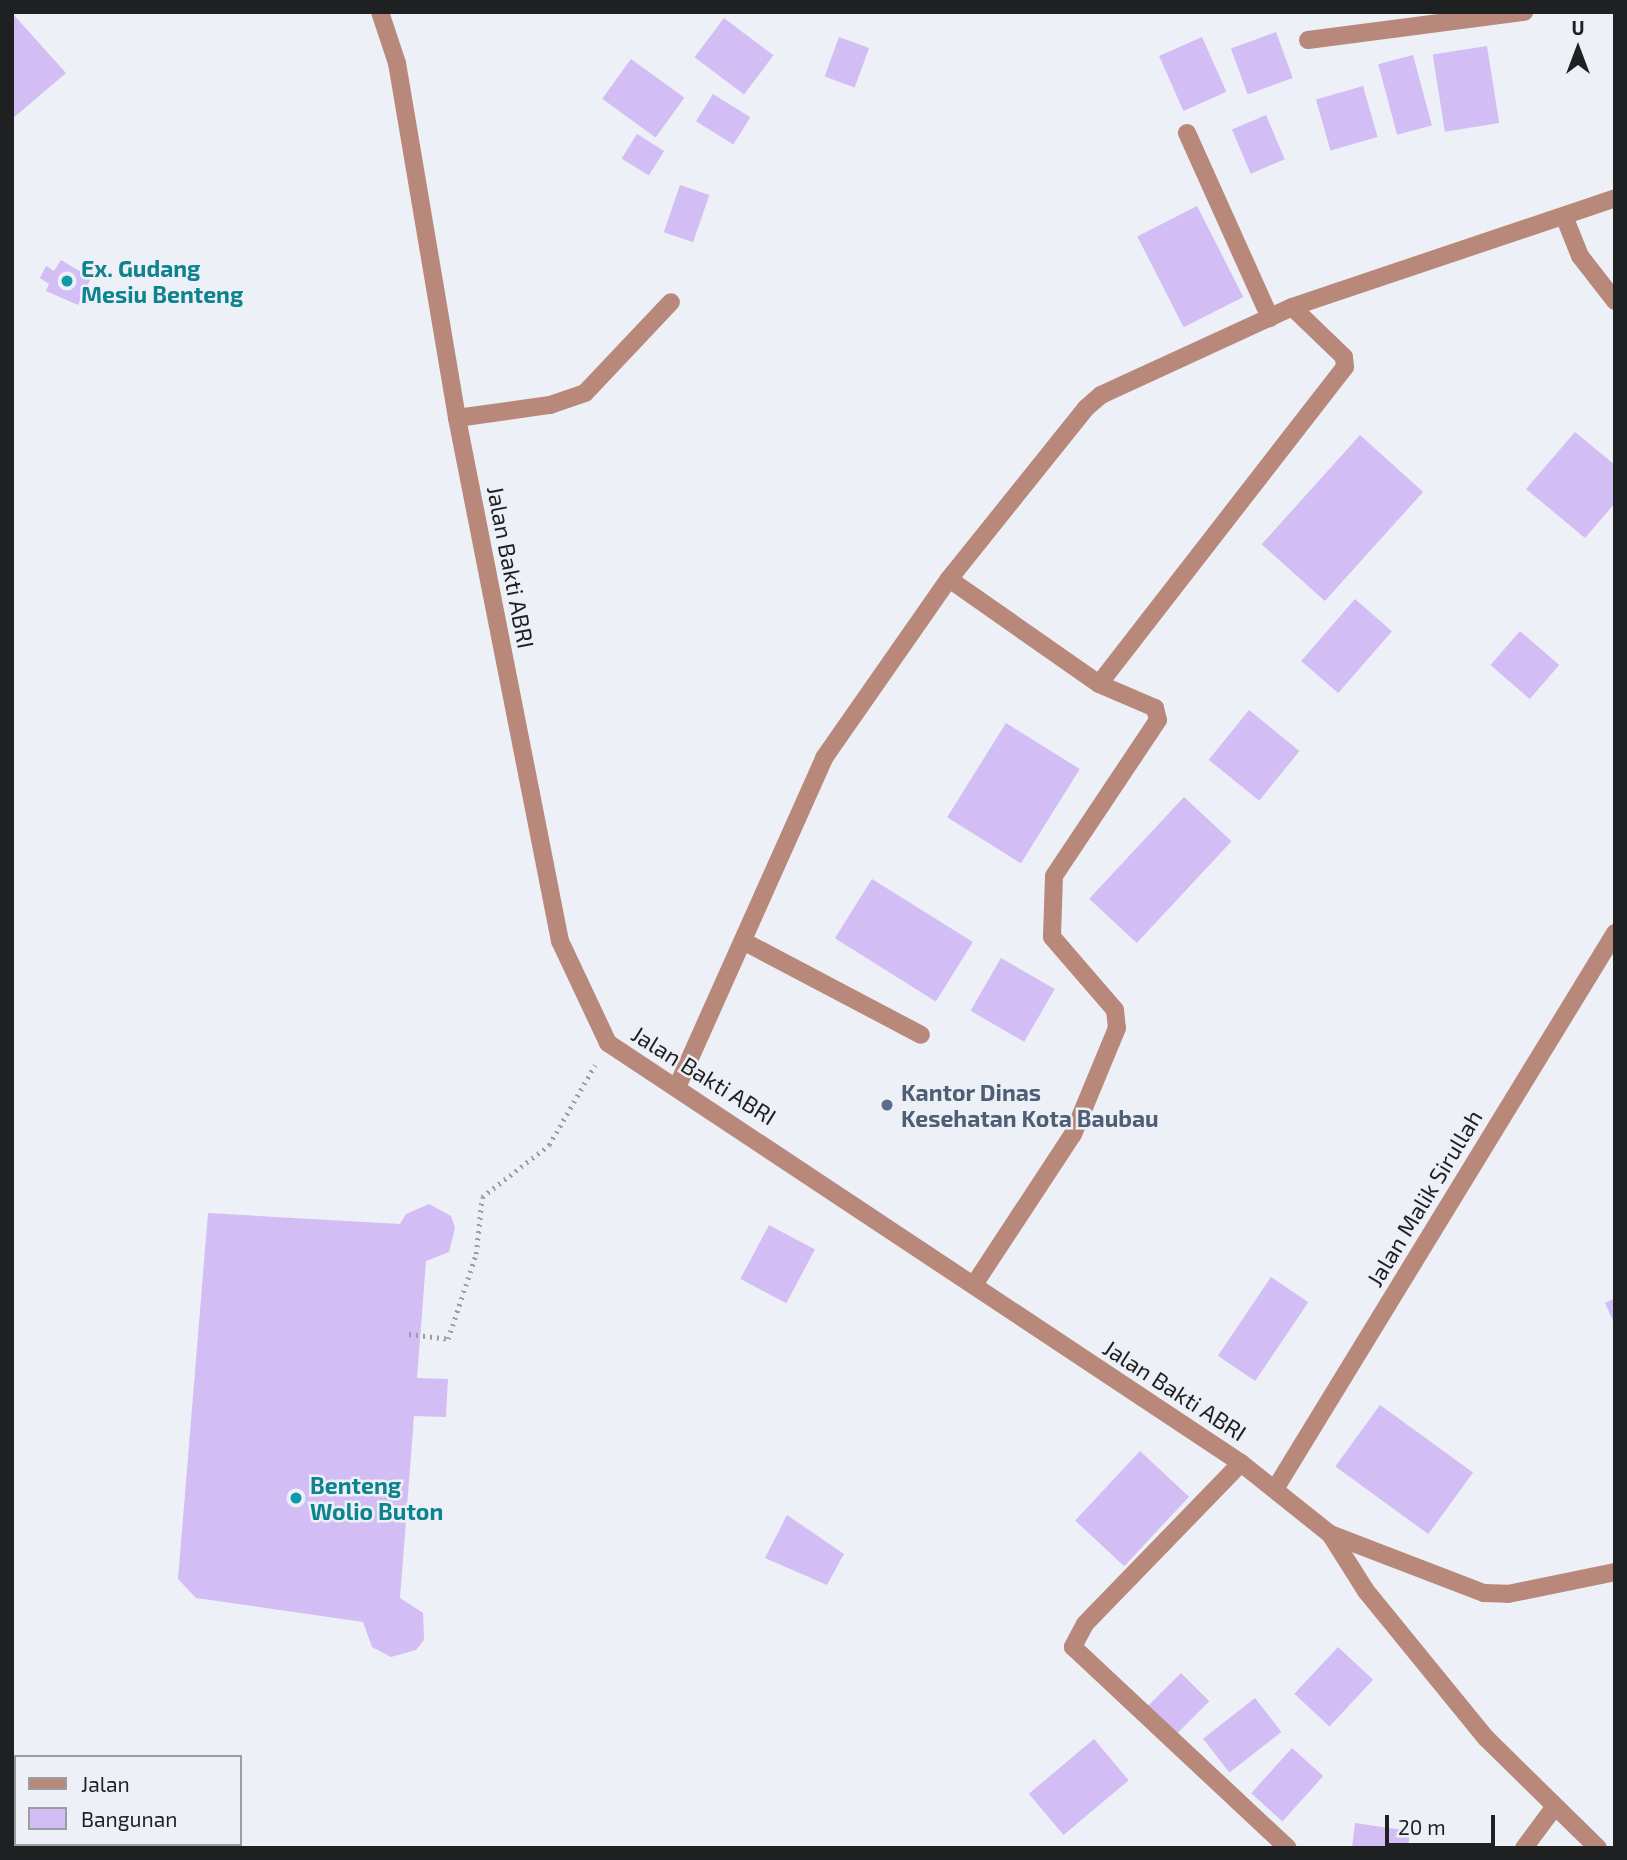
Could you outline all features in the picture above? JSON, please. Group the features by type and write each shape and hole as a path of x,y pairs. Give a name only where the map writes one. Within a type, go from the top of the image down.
{"street":[{"name":"Jalan Bakti ABRI","path":"380,12 397,63 457,418 559,941 608,1043 678,1085 1241,1463 1330,1534 1484,1593 1508,1594 1615,1572"},
{"path":"1308,40 1524,12"},
{"path":"1187,133 1270,318"},
{"path":"678,1085 824,758 949,579 1101,395 1292,307 1615,198"},
{"path":"1564,216 1580,256 1615,301"},
{"path":"457,418 550,405 585,393 671,302"},
{"path":"1099,684 1345,367 1344,357 1292,307"},
{"path":"949,579 1099,684 1155,708 1156,729 1061,861 1050,926 1057,945 1115,1010 1118,1023 1073,1134 975,1283"},
{"name":"Jalan Malik Sirullah","path":"1275,1489 1615,933"},
{"path":"743,941 921,1035"},
{"path":"1241,1463 1085,1624 1073,1647 1288,1848"},
{"path":"1330,1534 1366,1591 1553,1809 1598,1848"},
{"path":"1524,1848 1553,1809"}],"path":[{"path":"162,12 181,12"},
{"path":"409,1334 448,1339 476,1254 482,1197 549,1145 608,1043"}],"building":[{"path":"12,13 66,73 12,119"},
{"path":"724,18 774,55 744,94 695,57"},
{"path":"1276,32 1293,78 1248,94 1231,48"},
{"path":"839,37 869,48 855,87 825,76"},
{"path":"1202,37 1226,92 1183,111 1159,56"},
{"path":"1487,46 1499,123 1445,132 1433,55"},
{"path":"1413,55 1432,126 1397,135 1378,64"},
{"path":"631,59 684,98 656,137 602,99"},
{"path":"1363,86 1378,137 1331,150 1316,100"},
{"path":"713,94 750,117 733,144 696,121"},
{"path":"1266,115 1285,159 1251,174 1232,129"},
{"path":"637,134 664,151 649,176 622,159"},
{"path":"680,185 709,195 693,242 664,232"},
{"path":"1197,206 1243,297 1184,327 1137,236"},
{"name":"Ex. Gudang Mesiu Benteng","path":"61,260 91,278 78,305 46,291 49,284 40,278 46,266 54,271"},
{"path":"1575,432 1615,465 1615,503 1585,538 1526,489"},
{"path":"1360,435 1423,492 1325,601 1262,544"},
{"path":"1355,599 1392,631 1338,693 1301,661"},
{"path":"1520,631 1559,665 1530,699 1490,665"},
{"path":"1249,710 1300,751 1259,801 1209,760"},
{"path":"1006,723 1080,769 1021,863 947,817"},
{"path":"1184,797 1232,841 1137,943 1089,899"},
{"path":"872,879 973,942 936,1001 835,938"},
{"path":"1001,958 1055,989 1024,1042 970,1011"},
{"name":"Benteng Wolio Buton","path":"429,1204 451,1216 455,1228 449,1252 426,1261 417,1378 448,1379 446,1417 414,1416 400,1598 423,1613 424,1640 416,1650 391,1657 372,1647 363,1622 196,1598 178,1579 208,1213 400,1224 406,1214"},
{"path":"769,1225 815,1249 786,1303 740,1279"},
{"path":"1271,1277 1308,1302 1255,1381 1218,1356"},
{"path":"1615,1298 1615,1325 1605,1303"},
{"path":"1380,1405 1473,1473 1428,1534 1335,1466"},
{"path":"1140,1451 1189,1497 1124,1566 1075,1520"},
{"path":"787,1515 844,1554 827,1585 765,1558"},
{"path":"1338,1647 1373,1680 1329,1727 1294,1694"},
{"path":"1181,1673 1209,1701 1174,1737 1146,1708"},
{"path":"1255,1698 1281,1732 1229,1773 1203,1739"},
{"path":"1094,1739 1129,1780 1064,1835 1029,1794"},
{"path":"1292,1748 1323,1776 1282,1821 1251,1793"},
{"path":"1355,1823 1410,1831 1408,1848 1352,1848"}],"place":[{"name":"Ex. Gudang Mesiu Benteng","path":"67,281"},
{"name":"Kantor Dinas Kesehatan Kota Baubau","path":"887,1105"},
{"name":"Benteng Wolio Buton","path":"296,1498"}]}
